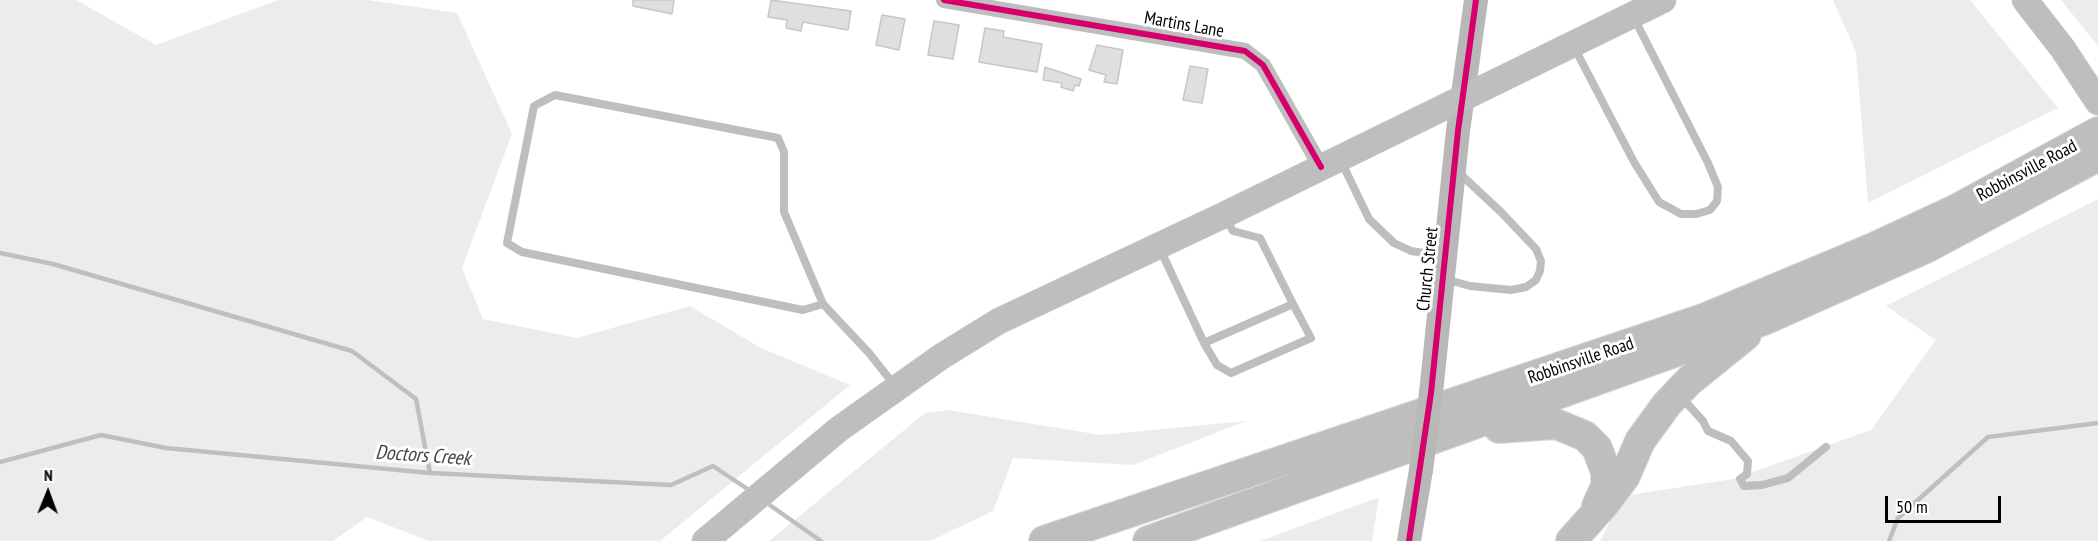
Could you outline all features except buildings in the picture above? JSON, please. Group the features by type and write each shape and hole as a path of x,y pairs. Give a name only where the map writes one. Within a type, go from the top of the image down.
{"highway":[{"name":"Robbinsville Road","path":"1044,541 1703,319 1874,248 1957,209 2098,132"},
{"name":"Robbinsville Road","path":"1148,541 1446,433 1611,377 1764,320 1926,248 2098,156"},
{"path":"1579,531 1624,476 1647,430 1677,393 1764,320"},
{"path":"1446,433 1556,424 1585,436 1597,448 1606,472 1602,499 1579,531"}],"main road":[{"path":"705,541 839,429 896,387 999,321 1224,215 1663,0"},
{"path":"2025,0 2063,49 2098,102"}],"street":[{"name":"Martins Lane","path":"944,0 1245,51 1263,65 1330,162"},
{"name":"Church Street","path":"1409,541 1431,393 1454,170 1476,0"}],"lane":[{"path":"1572,44 1634,162 1659,202 1681,214 1696,214 1710,210 1717,201 1718,187 1632,15"},
{"path":"824,304 803,310 522,252 507,243 534,106 555,95 778,138 783,152 784,212 824,304 869,353 896,387"},
{"path":"1330,162 1370,219 1394,243 1443,267 1470,285 1511,290 1526,287 1536,280 1540,271 1541,261 1536,249 1502,212 1454,170"},
{"path":"1158,246 1204,343 1217,365 1231,373 1311,338 1260,238 1233,231 1224,215"},
{"path":"1204,343 1293,303"},
{"path":"1677,393 1703,421 1708,431 1731,441 1743,454 1749,467 1740,479 1744,486 1762,485 1788,478 1826,447"}],"shaded area":[{"path":"0,0 76,0 156,45 278,0 368,0 457,13 512,134 462,268 483,319 577,338 690,306 761,348 850,385 660,541 429,541 367,517 333,541 0,541"},
{"path":"1833,0 1970,0 2058,108 1868,203 1856,52"},
{"path":"2061,0 2098,0 2098,46"},
{"path":"2098,199 2098,541 1600,541 1623,496 1733,479 1871,430 1936,340 1886,306"},
{"path":"948,410 1101,435 1246,421 1133,465 1013,458 993,511 930,541 769,541 925,413"},
{"path":"1379,497 1372,541 1260,541"}],"waterway":[{"path":"0,253 53,264 352,351 416,399 430,473"},
{"name":"Doctors Creek","path":"1889,541 1898,518 1988,437 2098,423"},
{"name":"Doctors Creek","path":"0,462 101,435 166,448 430,473 671,485 713,466 752,492"},
{"name":"Doctors Creek","path":"764,501 821,541"}],"cycle path":[{"path":"944,0 1245,51 1263,65 1321,167"},
{"path":"1409,541 1431,393 1458,131 1476,0"}]}
